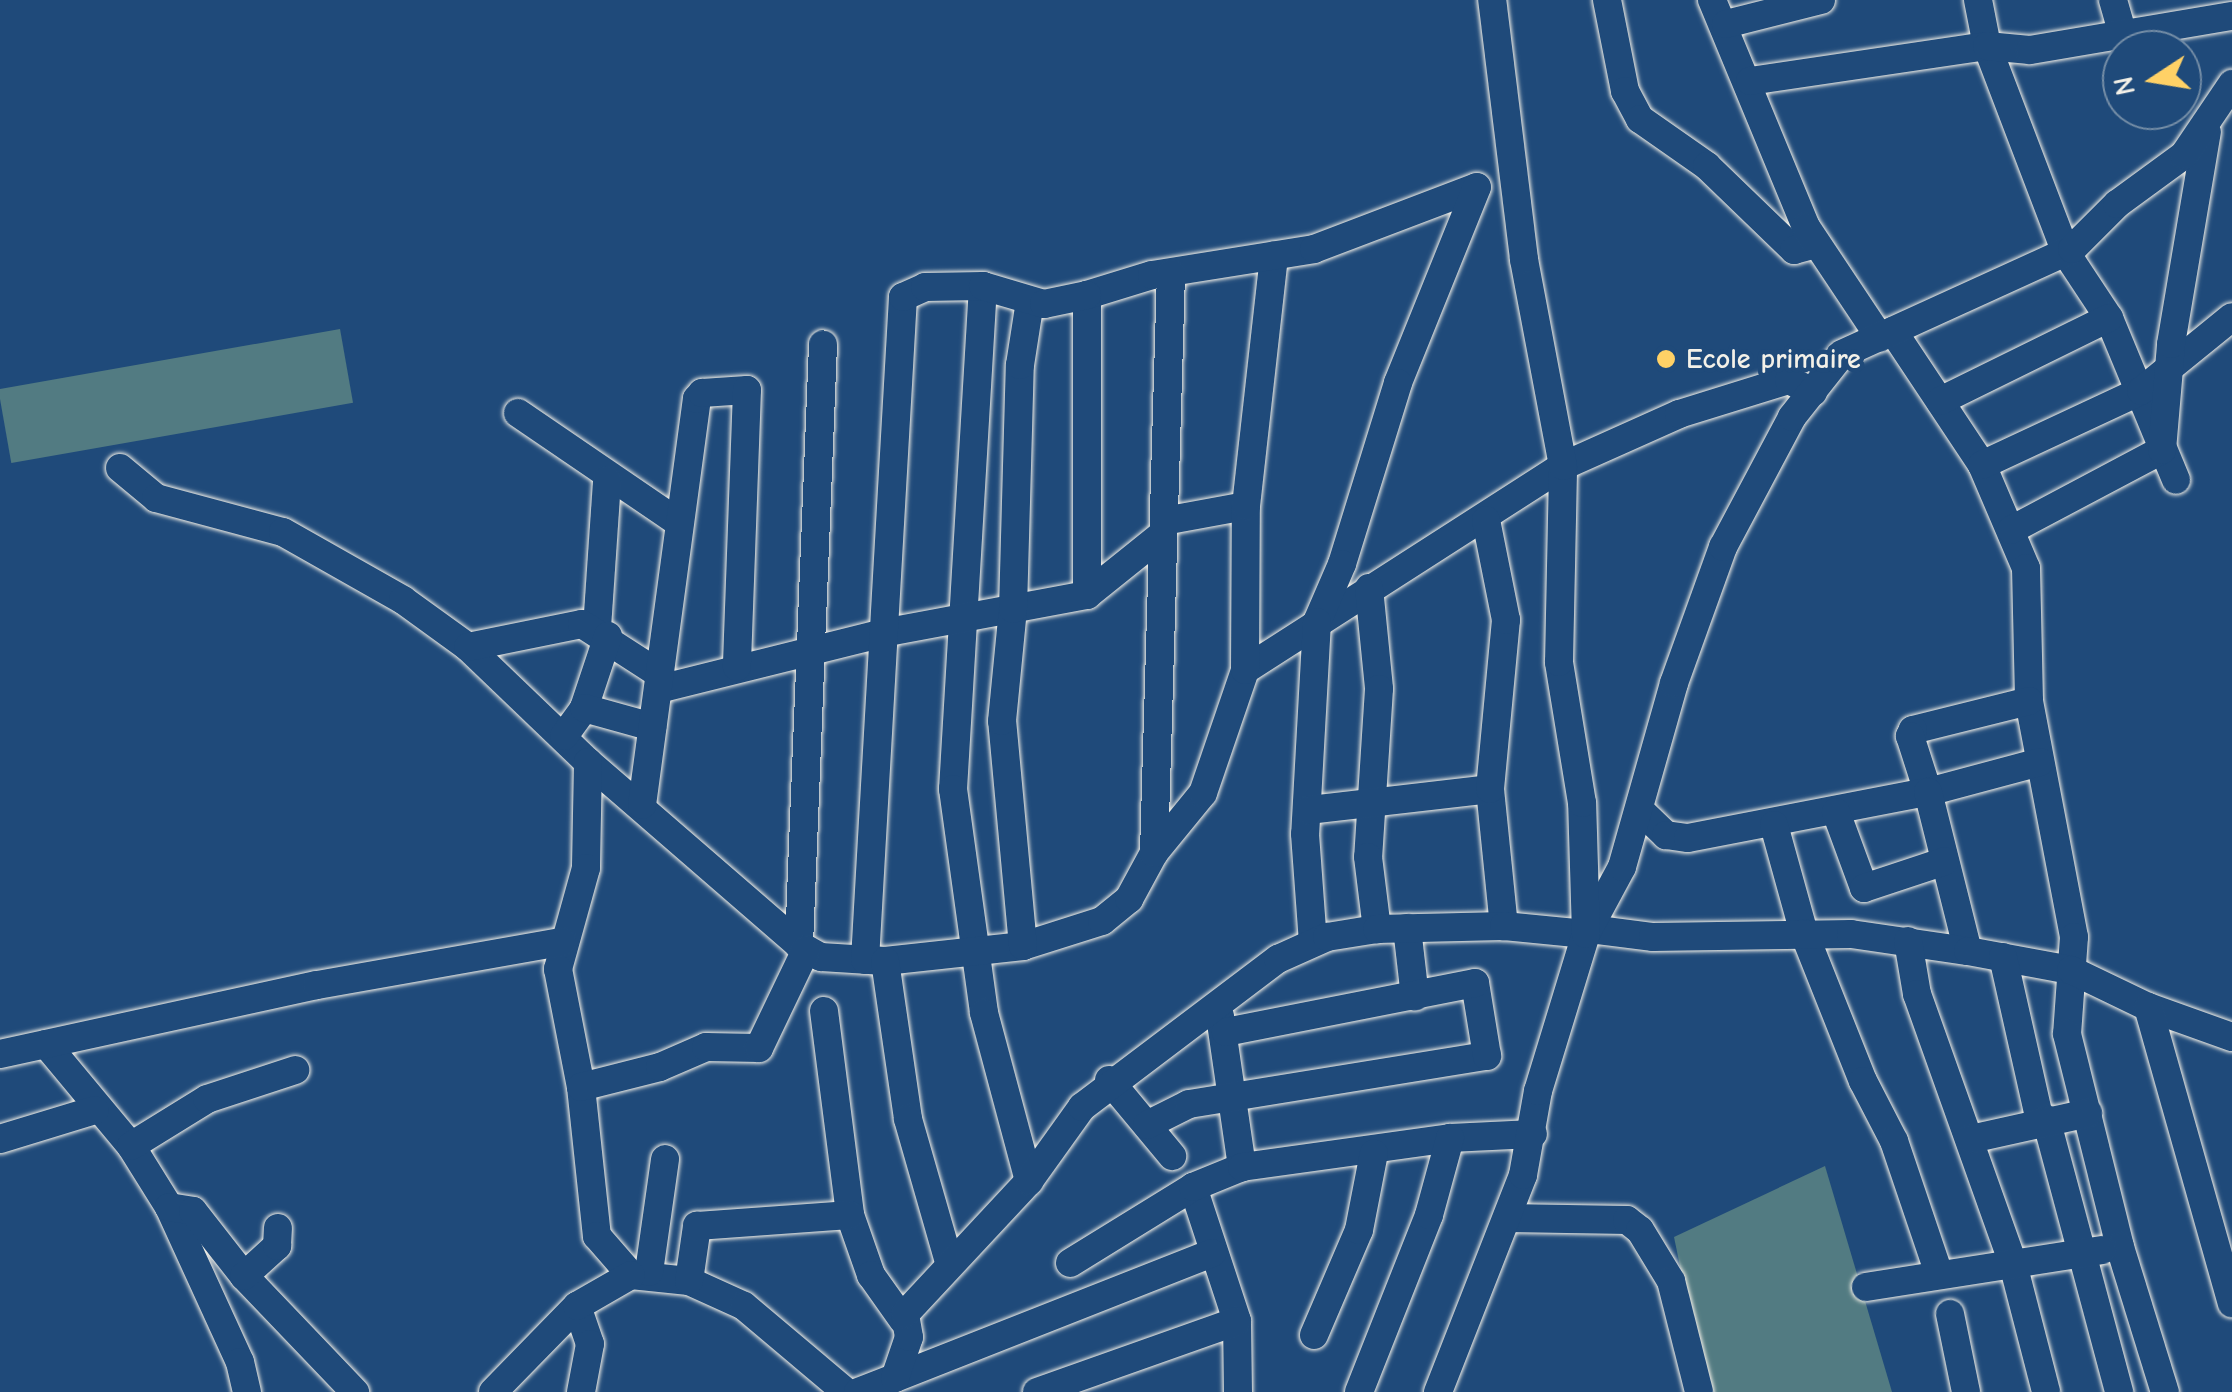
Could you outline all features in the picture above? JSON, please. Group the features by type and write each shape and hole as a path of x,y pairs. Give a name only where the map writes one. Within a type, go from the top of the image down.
{"street":[{"path":"1492,0 1511,160 1564,466 1558,662 1582,803 1588,932"},
{"path":"1607,0 1625,91 1640,120 1707,166 1794,250 1816,244"},
{"path":"1822,0 1719,12 1750,82 1771,148 1816,244 1940,400 1982,465 2028,578 2029,701 2074,937 2067,1034 2120,1247 2163,1388 2120,1392 2043,1120 2004,957"},
{"path":"1978,0 1986,46 2066,253 2108,318 2176,480"},
{"path":"2113,0 2122,30"},
{"path":"2156,30 2232,16"},
{"path":"1750,82 1986,46 2030,50 2102,39"},
{"path":"1438,1392 1507,1218 1533,1134 1538,1091 1588,932 1641,811 1674,683 1723,548 1792,417 1842,354 2066,253 2116,204 2184,156 2232,84"},
{"path":"2162,450 2198,160 2213,115"},
{"path":"949,1262 908,1119 875,960 883,633 902,297 925,288 984,286 1030,301 1054,304 1171,273 1314,250 1478,186 1511,160"},
{"path":"1313,942 1304,834 1310,810 1317,622 1342,564 1398,383 1478,186"},
{"path":"120,468 174,505 284,532 403,600 468,647 588,762 642,804 802,947 875,960 1023,946 1102,921 1135,890 1154,852 1202,793 1245,670 1246,506 1274,256"},
{"path":"1154,852 1171,273"},
{"path":"984,286 959,616 952,789 972,952 1029,1180"},
{"path":"1087,294 1087,595"},
{"path":"1023,946 1002,720 1013,609 1013,469 1030,301"},
{"path":"1982,465 2141,391 2172,370 2232,317"},
{"path":"1940,400 2108,318"},
{"path":"581,1087 712,1046 759,1048 802,947 816,649 824,344"},
{"path":"1245,670 1369,588 1486,520 1564,466 1678,414 1790,380 1813,392"},
{"path":"642,804 698,396 748,391 738,667"},
{"path":"518,414 607,480 680,523"},
{"path":"2010,530 2162,450"},
{"path":"564,736 584,708 602,632 607,480"},
{"path":"660,682 959,616 1087,595 1163,527 1246,506"},
{"path":"1486,520 1506,620 1490,789 1504,926"},
{"path":"1369,588 1380,708 1368,857 1377,929"},
{"path":"468,647 542,628 602,632 660,682"},
{"path":"1968,950 1913,730 2029,701"},
{"path":"584,708 652,727"},
{"path":"588,762 586,868 562,942 559,989 581,1087 595,1230 640,1274"},
{"path":"1641,811 1678,839 1836,812 2040,762"},
{"path":"1310,810 1490,789"},
{"path":"1836,812 1864,888 1945,861"},
{"path":"1774,825 1804,933 1862,1081 1894,1140 1939,1274"},
{"path":"903,1320 949,1262 1029,1180 1071,1121 1110,1080 1214,1002 1313,942 1377,929 1504,926 1653,937 1804,933 1908,941 2072,970 2148,1007 2232,1036"},
{"path":"1407,928 1415,997"},
{"path":"1908,941 1916,994 2013,1264 2046,1392"},
{"path":"0,1054 562,942"},
{"path":"1147,1124 1173,1108 1486,1060 1477,984 1226,1032"},
{"path":"1214,1002 1226,1032 1242,1168"},
{"path":"2148,1007 2232,1302"},
{"path":"824,1011 850,1215 871,1274 903,1320 909,1336 896,1383"},
{"path":"46,1044 95,1110 131,1146 169,1207 240,1362 247,1392"},
{"path":"131,1146 207,1099 295,1070"},
{"path":"1110,1080 1172,1156"},
{"path":"0,1139 95,1110"},
{"path":"1971,1139 2088,1113"},
{"path":"1070,1263 1192,1187 1242,1168 1374,1153 1450,1138 1533,1134"},
{"path":"1359,1392 1429,1215 1450,1138"},
{"path":"1314,1334 1359,1230 1374,1153"},
{"path":"640,1274 665,1158"},
{"path":"1192,1187 1237,1321 1238,1392"},
{"path":"169,1207 194,1211 244,1276 355,1392"},
{"path":"689,1281 697,1226 850,1215"},
{"path":"1507,1218 1627,1220 1640,1230 1671,1281 1694,1389"},
{"path":"244,1276 278,1246 278,1228"},
{"path":"1866,1287 2120,1247"},
{"path":"858,1392 896,1383 1212,1253"},
{"path":"493,1392 577,1306 640,1274 689,1281 744,1306 846,1392"},
{"path":"577,1306 590,1353 581,1392"},
{"path":"1950,1314 1966,1392"},
{"path":"1037,1392 1237,1321"}],"green space":[{"path":"340,329 353,403 11,463 0,389"},
{"path":"1825,1166 1892,1392 1706,1392 1674,1237"}],"place":[{"name":"Ecole primaire","path":"1666,359"}]}
